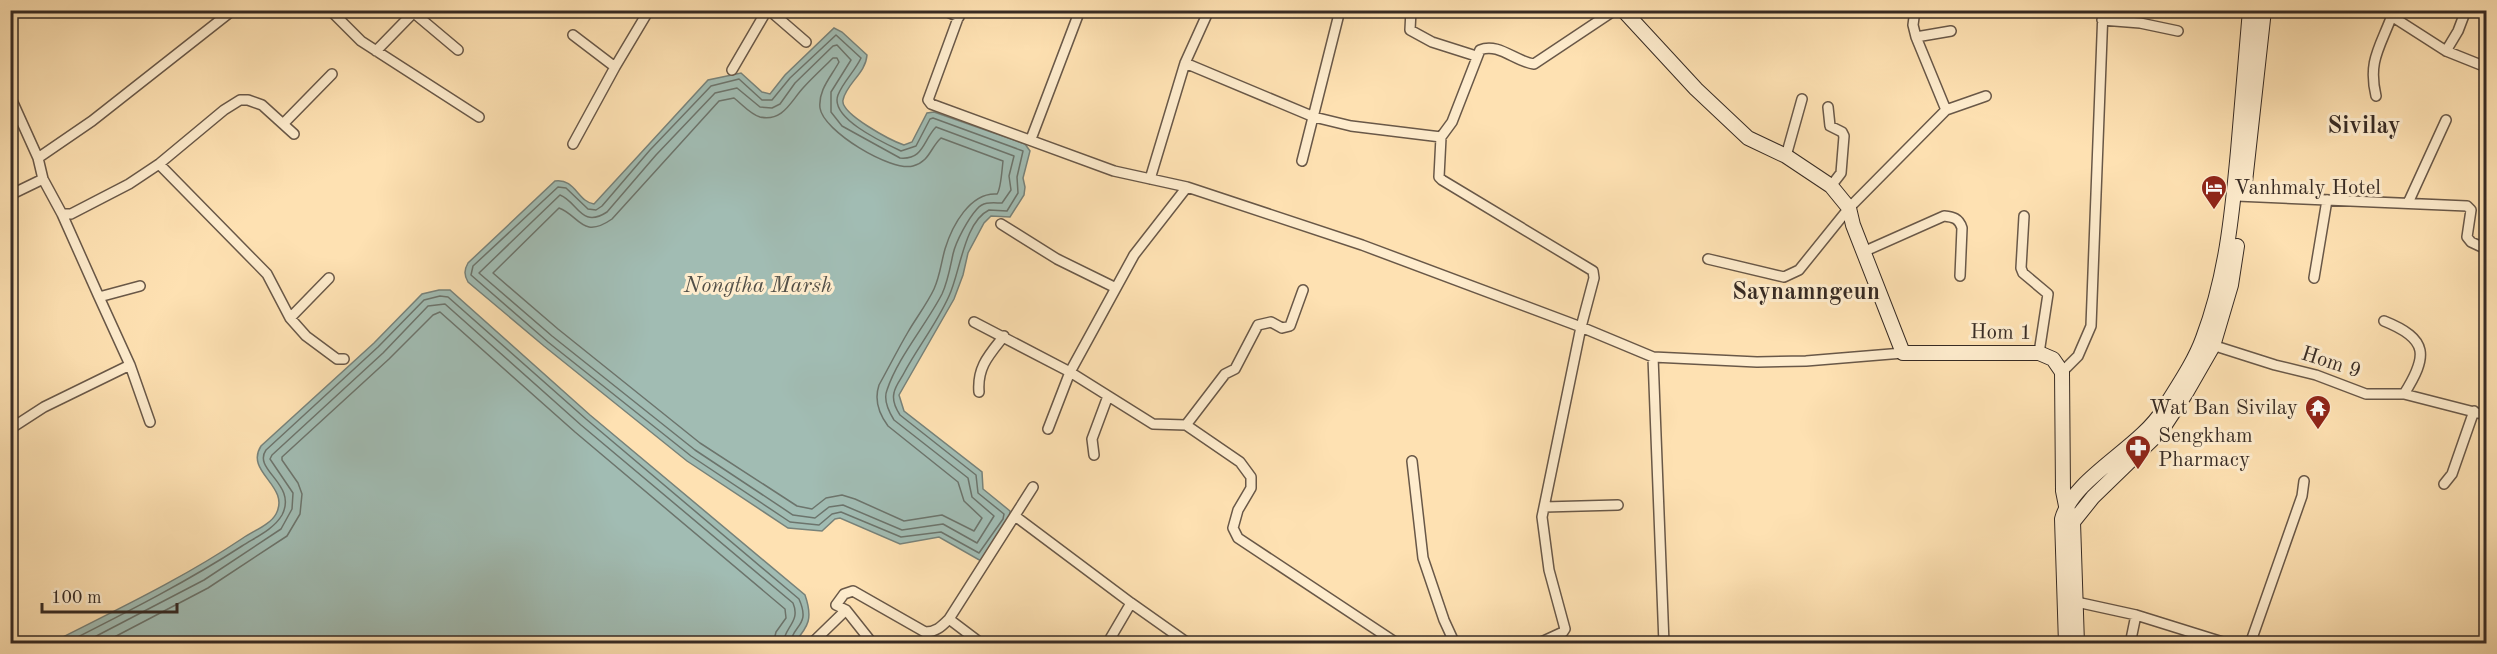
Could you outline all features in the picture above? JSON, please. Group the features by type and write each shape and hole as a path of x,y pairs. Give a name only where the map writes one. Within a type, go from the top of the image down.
{"main road":[{"path":"2073,522 2083,508 2161,431 2208,343 2231,285 2239,196 2250,10"},
{"path":"2239,196 2264,10"},
{"path":"1629,14 1696,89 1748,138 1786,156 1831,186 1849,208 1863,252 1904,353"},
{"path":"2077,644 2070,601 2062,519 2066,506 2076,494 2155,423 2208,343"},
{"name":"Hom 1","path":"1904,353 2039,353 2053,359 2062,372"},
{"path":"2062,372 2062,472 2066,506 2073,522 2066,644"},
{"path":"2062,472 2083,508"}],"street":[{"path":"39,158 92,121 233,10"},
{"path":"330,10 350,32 376,51 478,117"},
{"path":"732,70 768,10 806,42"},
{"path":"943,10 960,14 928,102 1114,171 1187,187 1362,245 1581,327 1653,357 1757,362 1806,361 1904,353"},
{"path":"1031,139 1080,10"},
{"path":"1150,179 1185,63 1209,10"},
{"path":"1411,10 1410,30 1432,42 1476,56"},
{"path":"1537,644 1565,629 1549,570 1542,517 1581,327 1594,278 1593,271 1442,180 1439,177 1441,137 1452,122 1480,50 1488,47 1526,63 1534,64 1615,10"},
{"path":"1915,10 1913,25 1916,37 1946,110"},
{"path":"2382,10 2391,18 2446,51 2487,67"},
{"path":"2446,51 2466,10"},
{"path":"573,144 649,11"},
{"path":"376,51 415,12 458,50"},
{"path":"2062,372 2079,356 2091,326 2103,15 2178,31"},
{"path":"1302,161 1338,18"},
{"path":"2376,96 2371,75 2375,58 2391,18"},
{"path":"1916,37 1951,30"},
{"path":"573,35 615,67"},
{"path":"1185,63 1314,117 1357,127 1441,137"},
{"path":"283,124 332,74"},
{"path":"10,96 39,158 43,179 62,214 130,364 150,422"},
{"path":"1708,259 1784,277 1799,270 1849,208 1946,110 1986,96"},
{"path":"1786,156 1802,99"},
{"path":"62,214 71,214 115,193 159,164 224,110 240,100 262,105 294,134"},
{"path":"1828,107 1830,126 1842,132 1844,136 1841,173 1831,186"},
{"path":"2408,203 2446,120"},
{"path":"159,164 267,274 290,318 306,336 327,353 337,359 344,359"},
{"path":"10,195 43,179"},
{"path":"1048,429 1070,372 1134,255 1187,187"},
{"path":"2239,196 2470,207 2467,237 2471,242 2487,249"},
{"path":"2314,278 2327,200"},
{"path":"1863,252 1944,216 1955,217 1962,228 1960,276"},
{"path":"2024,216 2021,268 2023,273 2048,294 2039,353"},
{"path":"1001,224 1057,259 1116,288"},
{"path":"290,318 329,278"},
{"path":"99,297 140,286"},
{"path":"1186,425 1225,374 1235,369 1258,326 1271,322 1282,328 1290,326 1303,290"},
{"path":"2384,321 2404,329 2417,342 2421,353 2420,364 2404,394"},
{"path":"974,322 1070,372 1153,424 1186,425 1240,462 1251,477 1251,488 1238,510 1233,528 1238,538 1398,644"},
{"path":"979,392 980,370 984,361 1004,336"},
{"name":"Hom 9","path":"2208,343 2275,365 2316,375 2366,394 2404,394 2487,415"},
{"path":"1653,357 1664,644"},
{"path":"10,429 44,408 130,364"},
{"path":"2275,365 2288,377"},
{"path":"2373,400 2386,393"},
{"path":"1094,455 1092,439 1108,396"},
{"path":"2444,484 2452,474 2474,411"},
{"path":"1412,461 1424,558 1444,620 1455,644"},
{"path":"2250,644 2302,496 2304,481"},
{"path":"873,644 846,610 836,605 844,594 853,591 925,632 939,629 949,619 1033,487"},
{"path":"1544,507 1618,505"},
{"path":"1015,516 1189,644"},
{"path":"2070,601 2136,615 2229,644"},
{"path":"1107,644 1131,603"},
{"path":"811,644 846,610"},
{"path":"2130,644 2136,615"},
{"path":"949,619 982,644"}],"water":[{"name":"Nongtha Marsh","path":"834,28 842,32 867,55 863,67 843,100 844,106 868,126 904,145 912,142 927,113 934,112 1025,144 1030,151 1023,178 1024,195 1010,217 991,216 984,223 968,253 954,299 899,395 904,411 982,472 983,489 1010,511 1010,516 981,561 939,537 900,544 840,518 835,519 822,531 788,528 687,461 544,346 468,282 466,277 465,270 468,263 555,181 567,183 584,199 594,204 708,80 741,73 762,92 770,94 785,75"},
{"path":"450,290 590,415 805,595 809,610 808,621 794,643 51,643 173,581 270,521 276,514 279,504 278,495 258,464 257,455 261,446 374,343 422,294"}],"place":[{"name":"Vanhmaly Hotel","path":"2214,211"},
{"name":"Wat Ban Sivilay","path":"2318,431"},
{"name":"Sengkham Pharmacy","path":"2138,471"}],"district":[{"name":"Sivilay","path":"2364,127"},
{"name":"Saynamngeun","path":"1806,293"}]}
